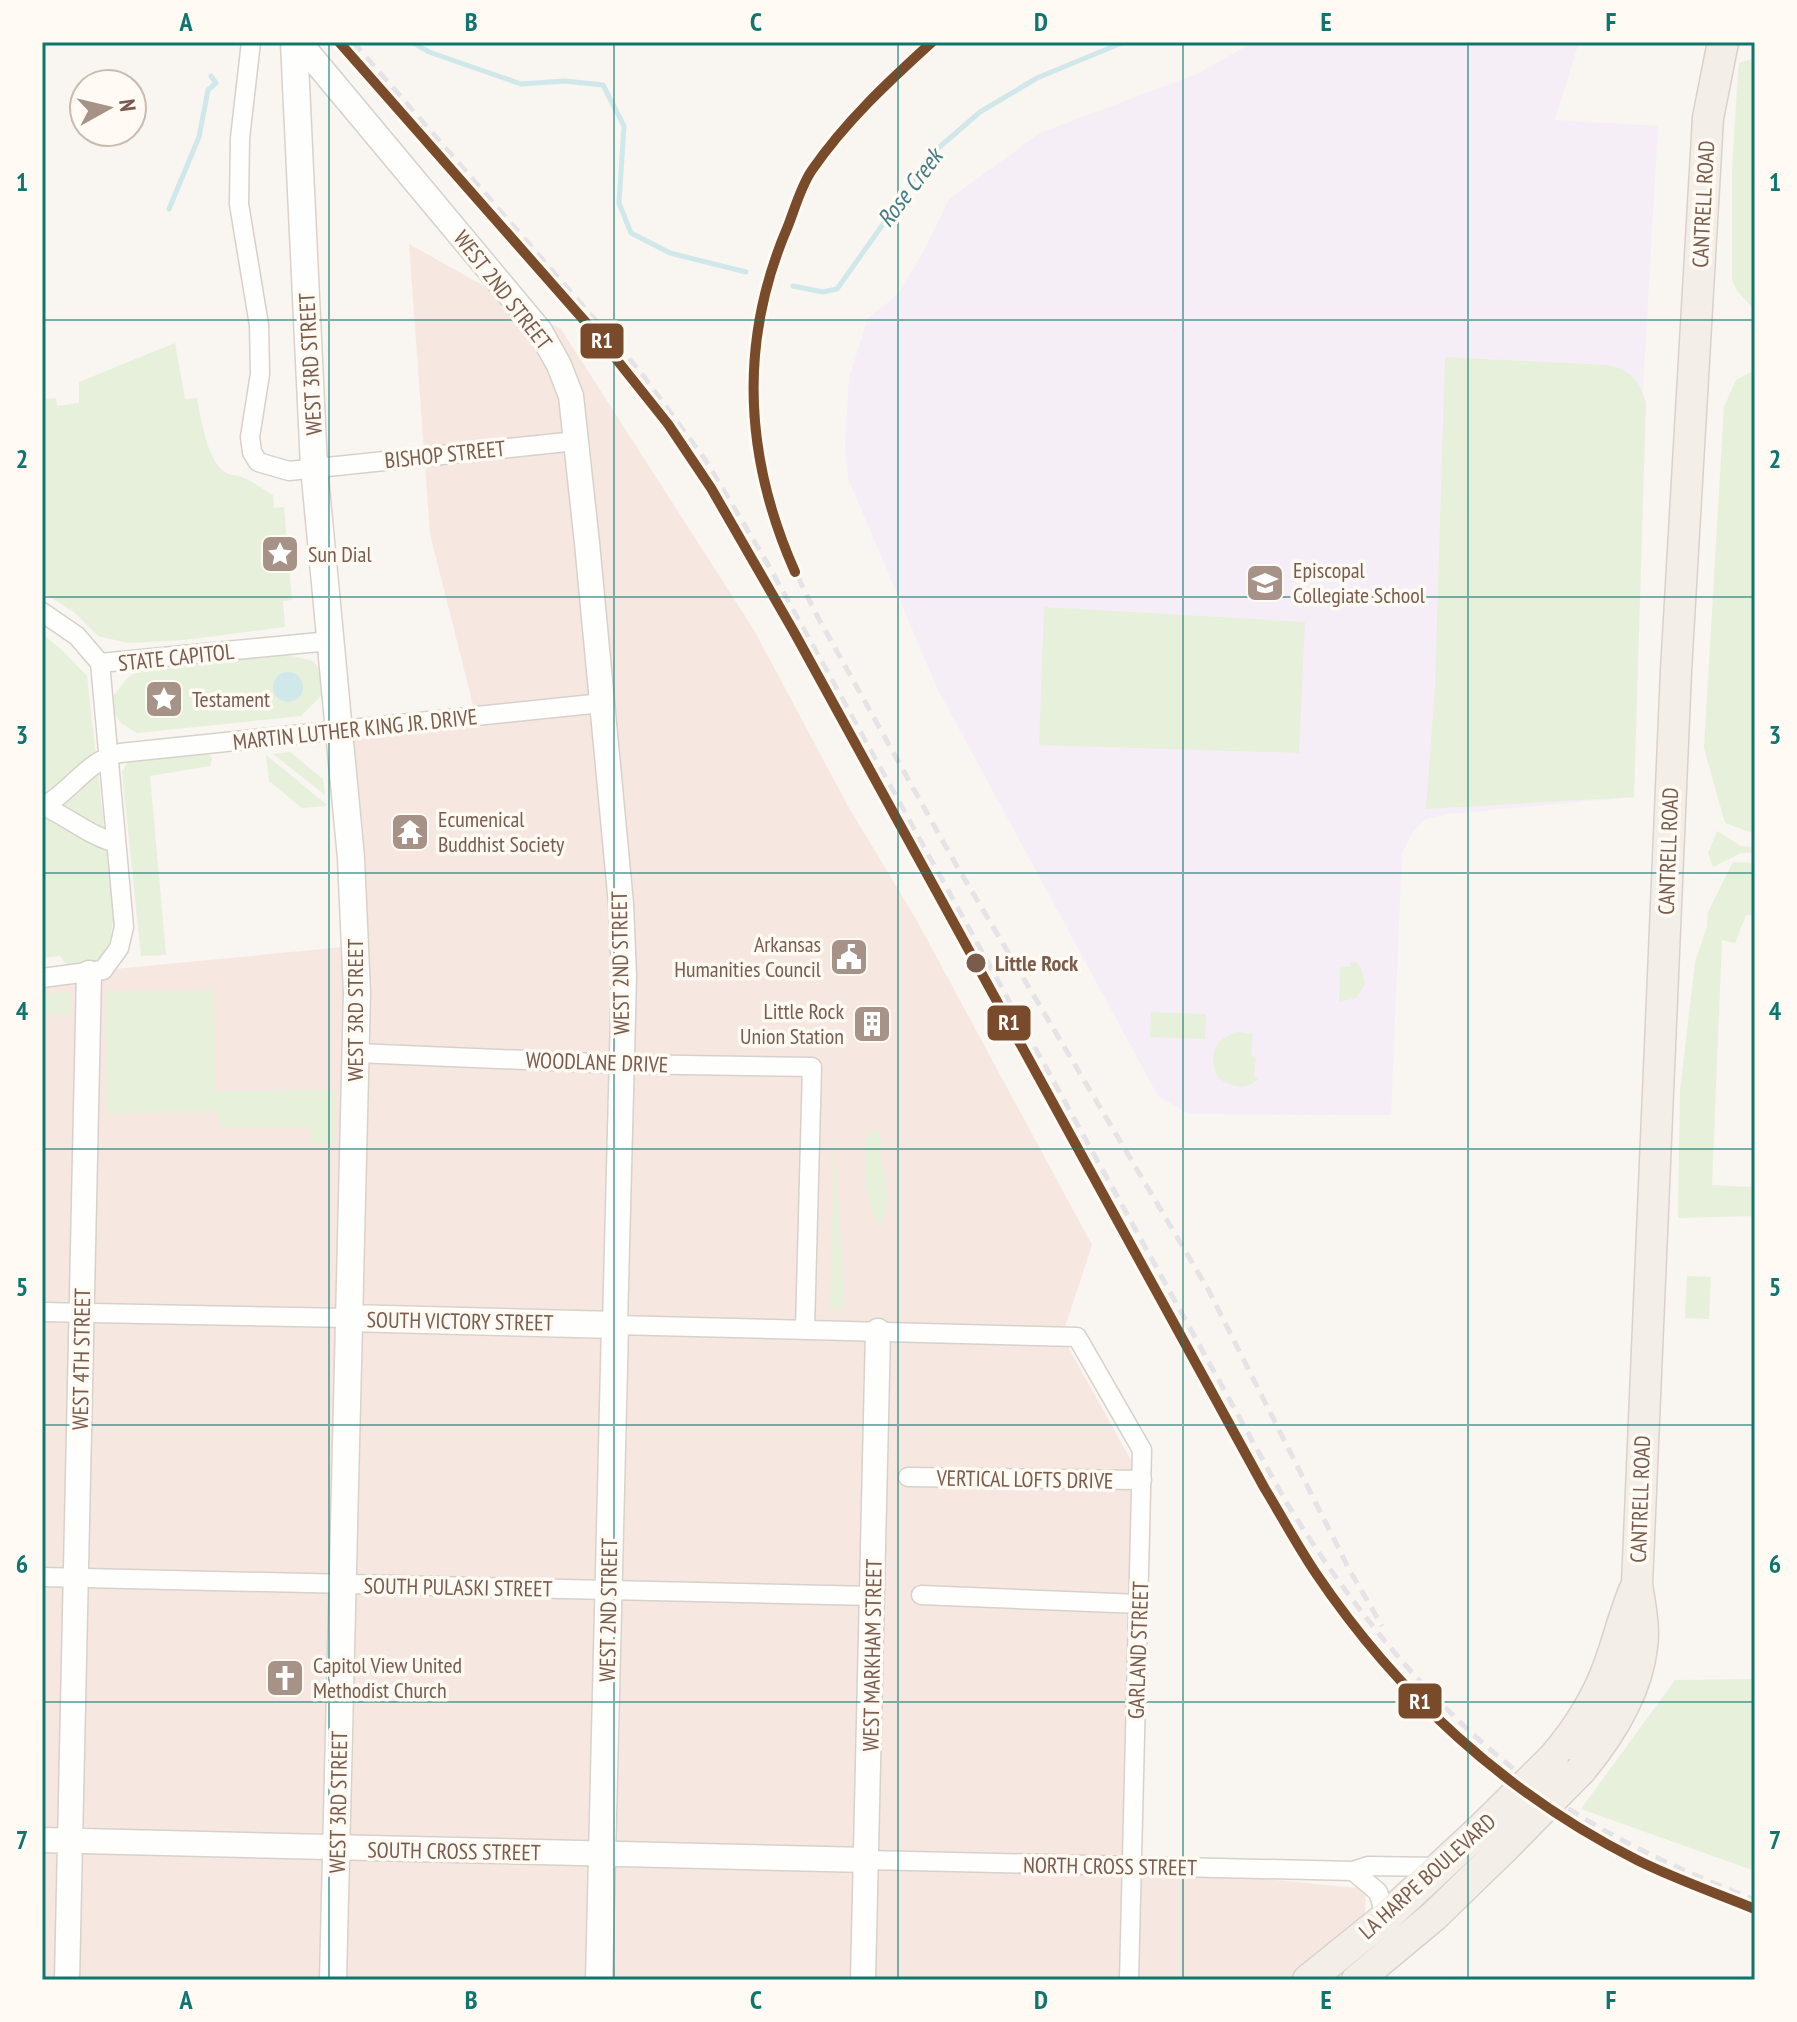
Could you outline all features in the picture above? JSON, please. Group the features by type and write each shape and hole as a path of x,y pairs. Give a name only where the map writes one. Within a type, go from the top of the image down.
{"main road":[{"name":"WEST 3RD STREET","path":"296,42 314,467 356,929 356,1053 333,1980"},
{"name":"CANTRELL ROAD","path":"1704,42 1704,92 1708,118"},
{"name":"CANTRELL ROAD","path":"1637,1584 1676,671 1708,118 1723,42"},
{"name":"SOUTH VICTORY STREET","path":"349,1318 615,1325"},
{"name":"WEST 2ND STREET","path":"599,1980 615,1325"},
{"name":"LA HARPE BOULEVARD","path":"1364,1977 1452,1899 1492,1839 1581,1722 1610,1662 1620,1624 1637,1584"},
{"name":"LA HARPE BOULEVARD","path":"1308,1980 1386,1917 1440,1867 1492,1839 1581,1770 1602,1745 1622,1706 1643,1647 1637,1584"}],"street":[{"name":"BISHOP STREET","path":"251,42 239,173 242,230 260,343 260,374 250,437 252,452 258,462 289,471 576,441"},
{"name":"WEST 2ND STREET","path":"296,42 540,331 567,383 576,441 623,941 615,1325"},
{"name":"STATE CAPITOL","path":"42,612 77,636 100,663 330,641"},
{"path":"42,978 103,970 122,944 124,927 100,663"},
{"name":"MARTIN LUTHER KING JR. DRIVE","path":"108,756 602,703"},
{"path":"108,756 44,807 68,817 99,838 116,843"},
{"name":"WEST 4TH STREET","path":"67,1980 89,973"},
{"name":"WOODLANE DRIVE","path":"356,1053 621,1064 812,1067 805,1329"},
{"name":"SOUTH VICTORY STREET","path":"42,1312 349,1318"},
{"name":"SOUTH VICTORY STREET","path":"615,1325 1077,1337"},
{"name":"WEST MARKHAM STREET","path":"863,1980 878,1331"},
{"name":"GARLAND STREET","path":"1077,1337 1142,1450 1129,1980"},
{"name":"VERTICAL LOFTS DRIVE","path":"908,1477 1142,1480"},
{"name":"SOUTH PULASKI STREET","path":"42,1577 873,1596"},
{"path":"921,1595 1140,1604"},
{"name":"SOUTH CROSS STREET","path":"42,1840 867,1860"},
{"name":"NORTH CROSS STREET","path":"867,1860 1353,1871 1368,1866 1440,1867"},
{"path":"1353,1871 1378,1892 1386,1917"}],"shaded area":[{"name":"Episcopal Collegiate School","path":"1254,42 1579,42 1555,120 1658,126 1641,424 1634,797 1448,814 1425,819 1412,833 1402,854 1391,1115 1189,1114 1158,1096 937,688 848,478 845,444 849,378 868,318 897,295 925,249 949,199 1040,133 1197,74"},
{"path":"409,244 561,329 754,630 848,806 916,919 1092,1245 1062,1336 1142,1480 1132,1866 1366,1889 1362,1980 42,1980 42,976 364,945 349,736 477,721 430,534"}],"green space":[{"path":"1755,58 1755,310 1737,291 1732,280 1732,168 1739,63"},
{"path":"175,343 185,399 197,398 205,436 216,463 226,473 243,477 273,495 274,508 284,507 292,600 283,601 285,627 184,640 128,643 98,636 74,612 42,592 42,399 56,398 57,406 79,403 79,382"},
{"path":"1445,357 1607,365 1628,373 1643,395 1646,403 1634,797 1426,809 1435,686"},
{"path":"1755,370 1755,834 1725,823 1704,748 1724,407 1736,380"},
{"path":"1044,607 1305,622 1299,753 1039,745"},
{"path":"42,634 87,676 114,914 110,941 94,966 68,967 60,956 42,958"},
{"path":"288,655 313,661 323,673 322,695 301,716 137,733 121,723 114,712 112,698 127,678 139,671"},
{"path":"290,752 323,779 325,795 273,754"},
{"path":"207,753 212,758 210,766 150,776 166,955 141,956 122,772 128,761"},
{"path":"266,755 326,806 302,808 269,781"},
{"path":"1717,831 1741,846 1755,847 1755,853 1741,853 1713,867 1708,853"},
{"path":"1733,862 1755,863 1755,915 1746,915 1735,943 1722,940 1712,1185 1755,1187 1755,1216 1678,1218 1680,1091 1695,962 1707,927 1708,912"},
{"path":"1351,962 1356,962 1361,968 1365,984 1356,998 1339,1002 1340,966 1350,967"},
{"path":"214,990 215,1091 336,1090 336,1144 309,1144 309,1128 219,1128 218,1112 107,1113 106,991"},
{"path":"72,992 71,1014 42,1015 42,994"},
{"path":"1151,1012 1206,1014 1205,1039 1150,1037"},
{"path":"1239,1032 1253,1034 1251,1056 1256,1057 1254,1077 1259,1078 1244,1087 1218,1078 1213,1062 1219,1043"},
{"path":"876,1130 882,1136 880,1147 888,1198 883,1222 875,1222 866,1183 866,1139 869,1133"},
{"path":"834,1135 845,1309 830,1309"},
{"path":"1687,1276 1711,1277 1709,1319 1685,1318"},
{"path":"1755,1679 1755,1871 1581,1809 1675,1680"}],"water":[{"path":"288,672 294,673 302,681 302,693 294,701 288,702 282,701 274,693 273,687 274,681 282,673"}],"waterway":[{"name":"Rose Creek","path":"412,42 429,52 521,84 565,81 603,85 624,126 619,203 631,233 670,253 746,272"},
{"name":"Rose Creek","path":"793,286 823,292 837,289 935,151 980,112 1037,78 1124,42"},
{"path":"169,209 199,137 208,90 216,83 211,76"}],"railway":[{"path":"353,42 639,370 706,461 766,561 1285,1500 1346,1591 1414,1675 1492,1751 1535,1785 1622,1840 1755,1900"},
{"path":"932,42 869,99 810,173 770,267 757,329 753,368 755,430 767,495 786,552 815,612 951,856 1209,1291 1350,1571 1382,1626"}],"transit line":[{"name":"R1","path":"339,42 597,335 668,424 711,488 794,632 1265,1489 1308,1562 1347,1617 1418,1699 1499,1772 1543,1804 1637,1860 1755,1909"},
{"name":"R1","path":"795,572 765,486 757,443 755,356 772,269 801,190 812,170 853,119 932,42"}],"place":[{"name":"Sun Dial","path":"280,554"},
{"name":"Episcopal Collegiate School","path":"1265,583"},
{"name":"Testament","path":"164,699"},
{"name":"Ecumenical Buddhist Society","path":"410,832"},
{"name":"Arkansas Humanities Council","path":"849,957"},
{"name":"Little Rock","path":"976,963"},
{"name":"Little Rock Union Station","path":"872,1024"},
{"name":"Capitol View United Methodist Church","path":"285,1678"}]}
